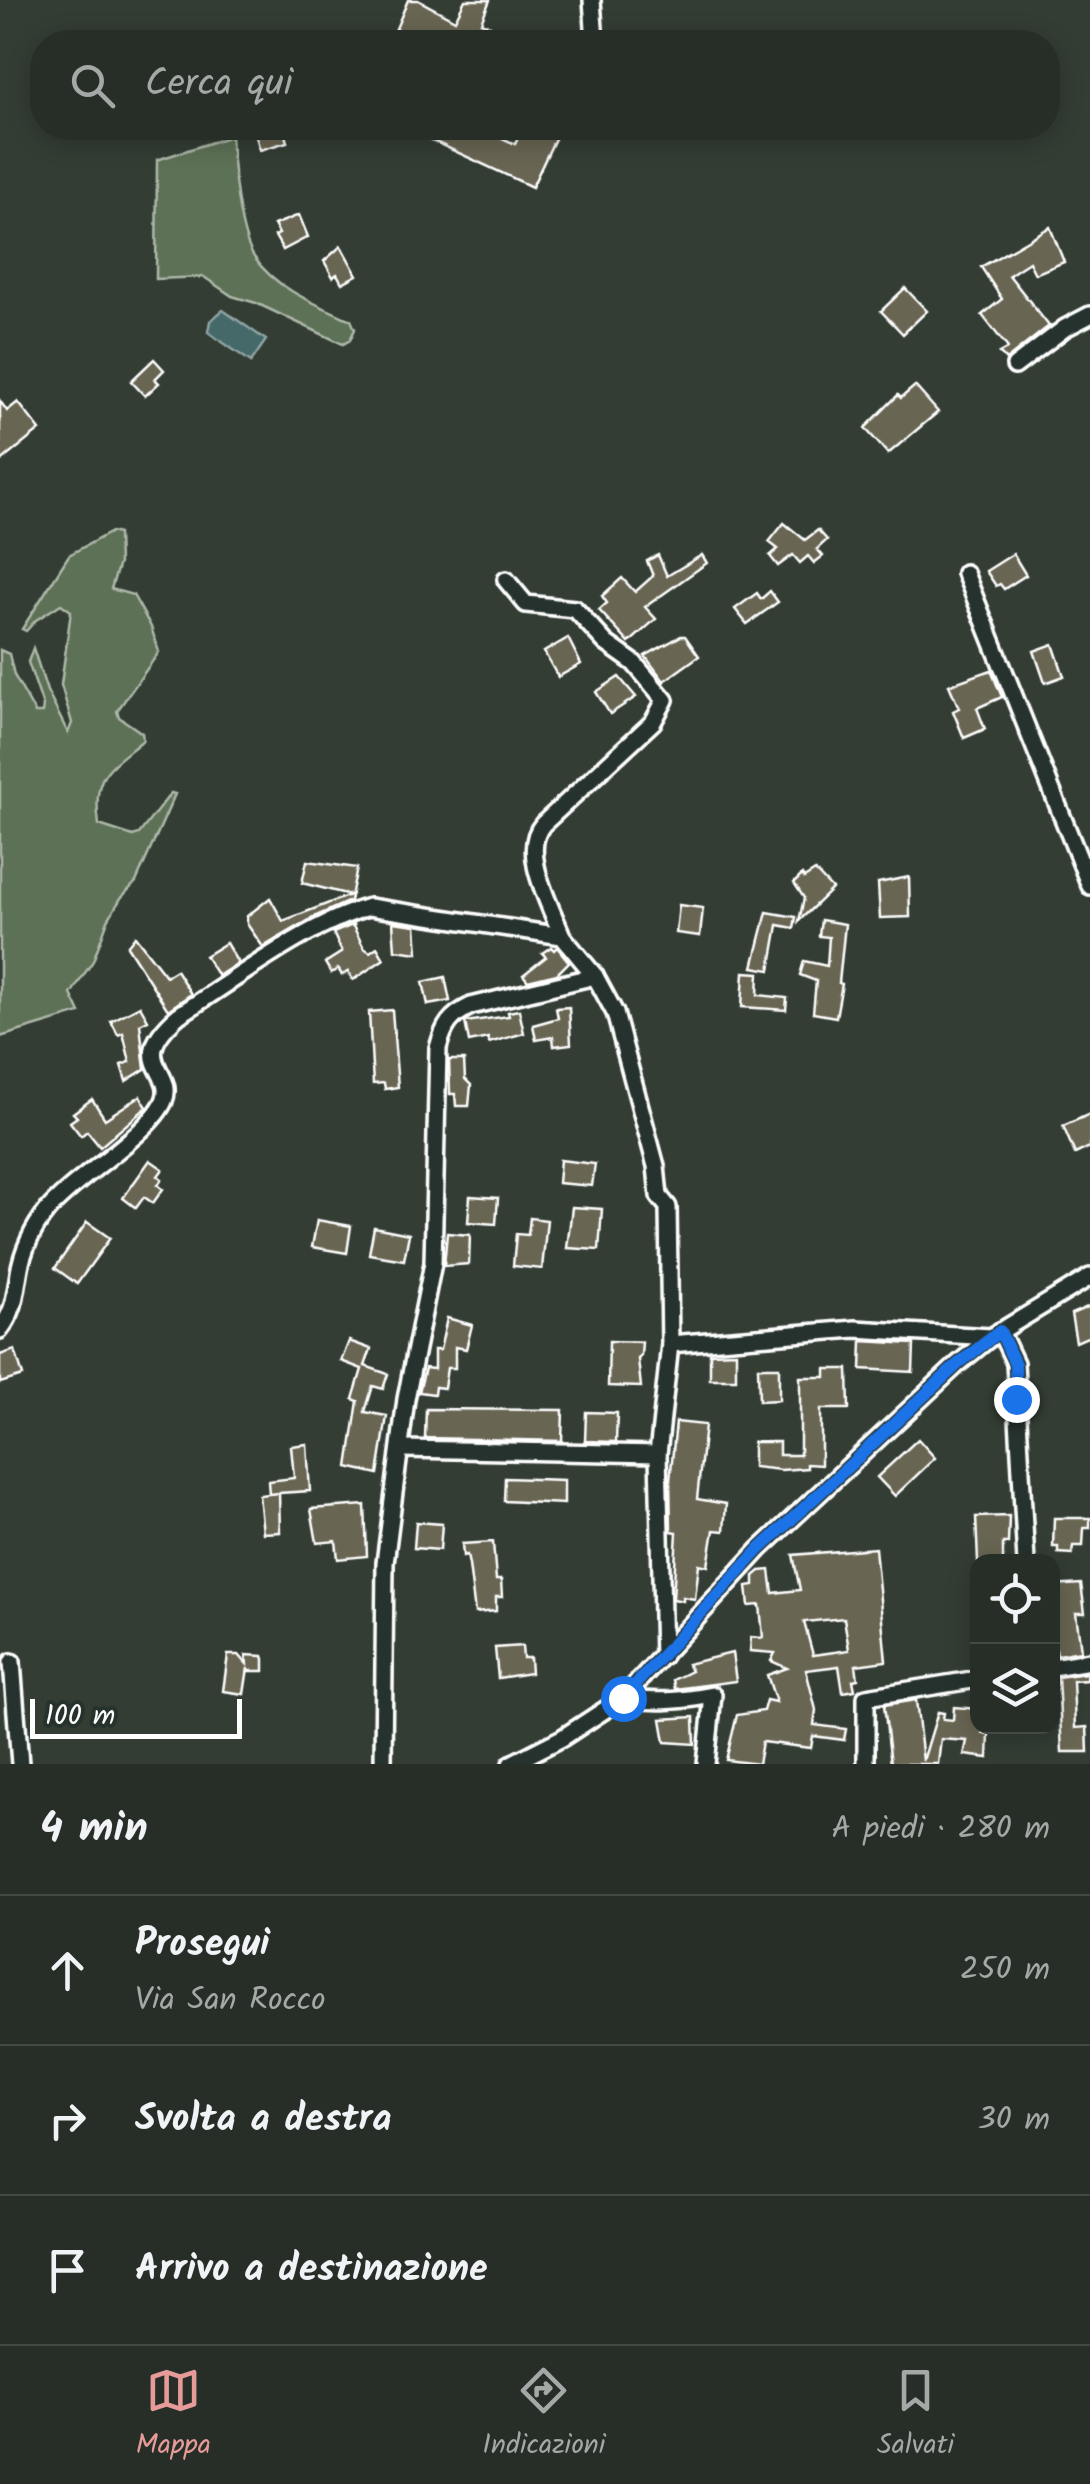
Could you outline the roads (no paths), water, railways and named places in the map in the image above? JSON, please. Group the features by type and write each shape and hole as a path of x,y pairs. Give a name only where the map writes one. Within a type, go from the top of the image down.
{"street":[{"path":"592,0 594,30"},
{"path":"1016,366 1090,315"},
{"path":"965,573 1090,886"},
{"path":"506,580 526,604 575,609 606,644 634,662 664,700 653,722 543,824 533,840 534,858 562,936 595,976 615,1013 656,1166 659,1196 668,1207 670,1344 658,1454 663,1656"},
{"path":"0,1330 16,1302 19,1270 28,1241 48,1210 164,1103 166,1091 153,1044 161,1030 179,1014 302,938 350,912 369,907 562,936"},
{"path":"383,1764 384,1563 406,1399 433,1264 438,1048 443,1028 456,1013 471,1006 595,976"},
{"path":"511,1764 562,1738 623,1698 760,1549 996,1334 1090,1277"},
{"path":"670,1344 855,1329 996,1334"},
{"path":"996,1334 1015,1364 1026,1554"},
{"path":"402,1448 658,1454"},
{"path":"12,1662 20,1764"},
{"path":"1060,1666 1090,1662"},
{"path":"866,1764 866,1698 970,1680"},
{"path":"623,1698 679,1702 713,1695 706,1764"}],"water":[{"path":"223,310 266,340 251,362 208,332 210,321"}]}
